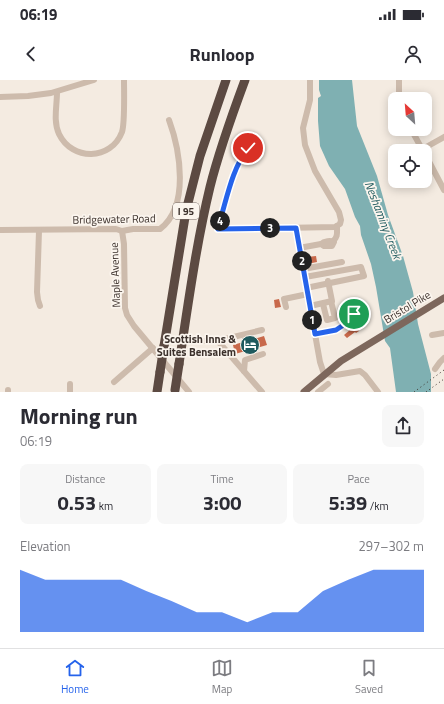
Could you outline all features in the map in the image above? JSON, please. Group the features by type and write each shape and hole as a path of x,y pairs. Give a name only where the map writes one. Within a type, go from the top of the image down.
{"highway":[{"name":"I 95","path":"157,392 186,211 200,156 226,80"},
{"name":"I 95","path":"175,391 198,247 209,191 229,124 245,80"}],"main road":[{"name":"Bristol Pike","path":"305,391 334,366 444,298"}],"street":[{"path":"0,97 28,96 57,92 94,80"},
{"path":"57,92 56,126 63,140 77,153 93,154 108,149 117,141 122,132 124,121 124,80"},
{"path":"299,248 321,244 323,242 333,242 337,235 337,226 341,222 339,212 315,171 305,145 303,128 310,100 310,80"},
{"path":"398,80 399,92"},
{"name":"Bridgewater Road","path":"0,230 39,231 116,229 122,231 133,229 160,229 167,222 174,210 178,196 180,174 177,147 169,120"},
{"path":"432,145 444,137"},
{"path":"252,143 245,152 235,172 218,229 337,226"},
{"path":"432,169 444,190"},
{"path":"296,228 320,364 324,374 336,375 355,371 362,372 378,392"},
{"path":"39,231 37,292 40,306"},
{"name":"Maple Avenue","path":"122,231 124,244 124,303 127,315 134,326 189,392"},
{"path":"303,269 342,262"},
{"path":"286,307 284,299 328,283 364,276 361,267 304,277"},
{"path":"323,304 327,320 335,318 326,273"},
{"path":"310,306 323,304 338,294"},
{"path":"315,334 336,330 354,314"},
{"path":"204,341 217,340 262,330"},
{"path":"432,335 444,333"},
{"path":"217,340 262,392"},
{"path":"114,382 153,348"},
{"path":"244,372 245,360 263,354"},
{"path":"435,369 444,358"},
{"path":"334,366 344,374"},
{"path":"70,384 70,392"},
{"path":"318,392 328,384"}],"water":[{"name":"Neshaminy Creek","path":"319,80 352,80 357,126 377,176 413,292 418,324 431,374 431,392 396,392 390,348 385,341 371,264 361,235 360,226 355,217 345,189 329,166 320,146 318,98 321,96 319,90"}],"building":[{"path":"316,256 317,262 307,264 307,257"},
{"path":"279,299 281,307 275,308 274,300"},
{"path":"357,324 360,328 358,330 359,331 347,338 344,335"},
{"name":"Scottish Inns & Suites Bensalem","path":"264,336 267,345 235,354 233,345"}],"railway":[{"path":"414,392 444,370"},
{"path":"426,392 444,379"}],"place":[{"name":"Scottish Inns & Suites Bensalem","path":"250,345"}],"route":[{"path":"248,148 235,172 218,229 296,228 315,334 336,330 342,326 351,315 354,314"}]}
